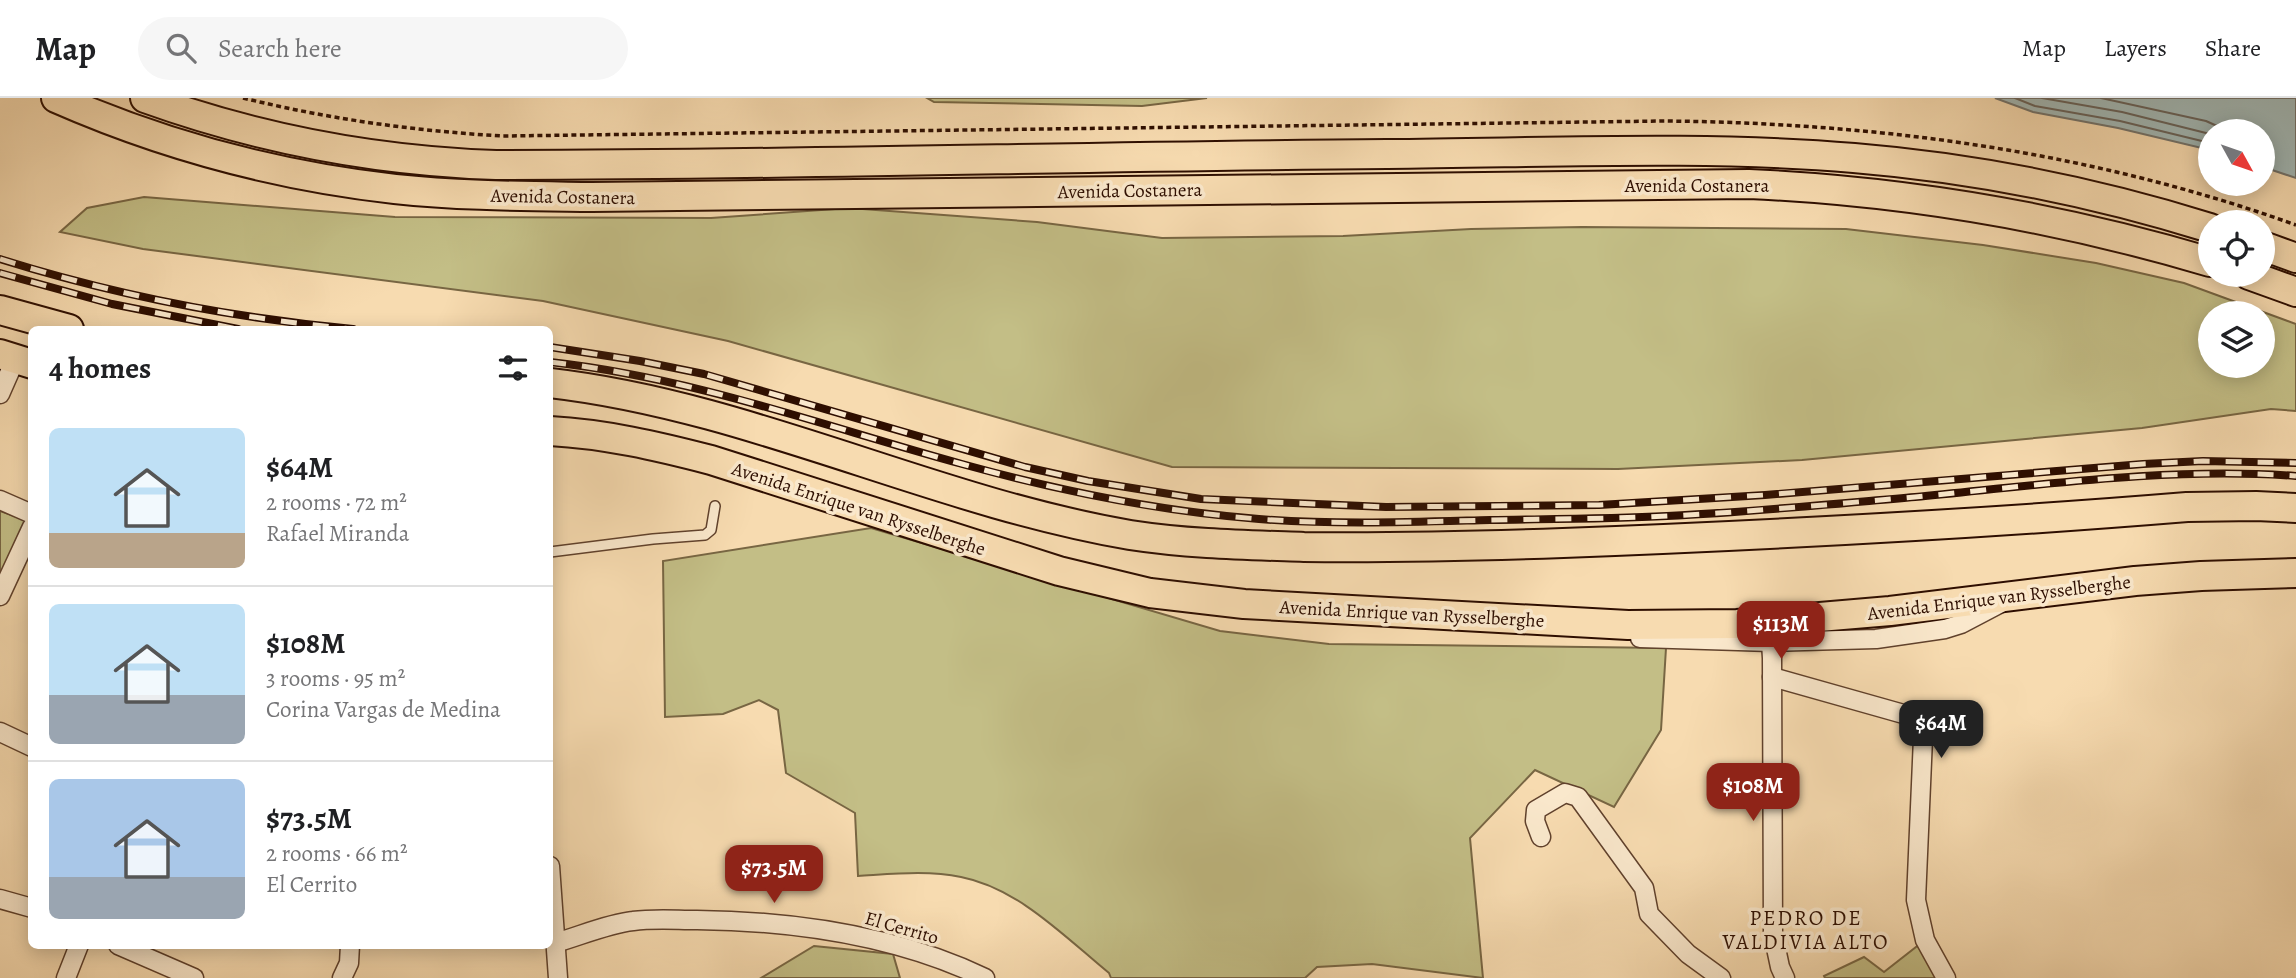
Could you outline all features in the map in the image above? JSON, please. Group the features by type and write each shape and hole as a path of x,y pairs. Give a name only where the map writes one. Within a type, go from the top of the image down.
{"main road":[{"name":"Avenida Costanera","path":"56,98 158,137 257,164 345,182 461,194 592,197 1749,184 1849,190 1965,205 2089,230 2198,259"},
{"name":"Avenida Costanera","path":"145,98 234,126 302,143 410,160 475,165 1653,152 1801,154 1906,163 2010,179 2136,206 2198,224"},
{"path":"2275,250 2296,258"},
{"path":"2275,284 2296,292"},
{"path":"0,310 58,326"},
{"path":"0,334 20,356"},
{"path":"553,384 644,399 712,415 1004,507 1128,534 1199,544 1368,548 1481,546 1741,535 2188,507 2296,508"},
{"name":"Avenida Enrique van Rysselberghe","path":"553,431 586,433 653,445 711,460 1034,564 1150,593 1244,604 1628,625 1779,622 2148,580 2296,573"}],"street":[{"path":"0,394 20,356"},
{"path":"0,500 28,512"},
{"path":"0,596 28,536"},
{"path":"1533,621 1622,636 1770,642 1876,639 1945,629 1974,618 2014,596"},
{"path":"1770,642 1773,933 1780,967 1786,978"},
{"path":"1772,677 1906,715 1915,720 1921,728 1923,738 1916,900 1925,940 1946,978"},
{"path":"0,732 28,745"},
{"path":"1541,837 1535,821 1536,810 1565,793 1578,796 1644,888 1649,915 1688,954 1721,978"},
{"path":"0,899 28,907"},
{"path":"553,912 558,978"},
{"name":"El Cerrito","path":"555,943 632,921 725,919 825,928 877,939 985,978"},
{"path":"66,978 77,949"},
{"path":"127,949 194,978"},
{"path":"342,978 349,964 350,949"}],"lane":[{"path":"553,552 705,535 711,530 715,506"}],"shaded area":[{"path":"927,98 1207,98 1142,106 934,102"},
{"path":"144,197 395,217 711,218 849,208 1037,222 1162,238 1343,236 1471,229 1582,227 1846,229 1983,245 2096,263 2184,283 2233,301 2198,301 2198,378 2275,378 2275,316 2296,324 2296,411 2271,409 2142,428 1802,460 1618,469 1172,467 728,341 543,301 143,249 60,232 87,208"},
{"path":"0,511 26,520 0,577"},
{"path":"871,528 1220,631 1329,644 1666,648 1661,730 1614,807 1535,770 1470,838 1483,978 1372,964 1317,967 1305,978 1111,978 1109,973 1040,916 982,883 936,874 858,876 855,813 786,773 778,710 759,700 723,714 665,717 663,561"},
{"path":"1925,940 1952,978 1824,976 1864,957 1884,972"},
{"path":"814,946 893,954 900,978 761,978"}],"water":[{"path":"1995,98 2296,98 2296,178 2275,171 2275,119 2198,119 2198,147 2033,112"}],"railway":[{"path":"0,259 131,294 219,312 326,326"},
{"path":"0,273 112,304 223,326"},
{"path":"553,347 704,374 1025,467 1088,481 1201,499 1386,507 1599,505 1765,495 2143,464 2203,461 2296,463"},
{"path":"553,362 604,369 707,391 962,464 1072,491 1184,511 1259,519 1374,522 1645,517 1791,508 2153,476 2296,476"}],"district":[{"name":"PEDRO DE VALDIVIA ALTO","path":"1806,930"}]}
